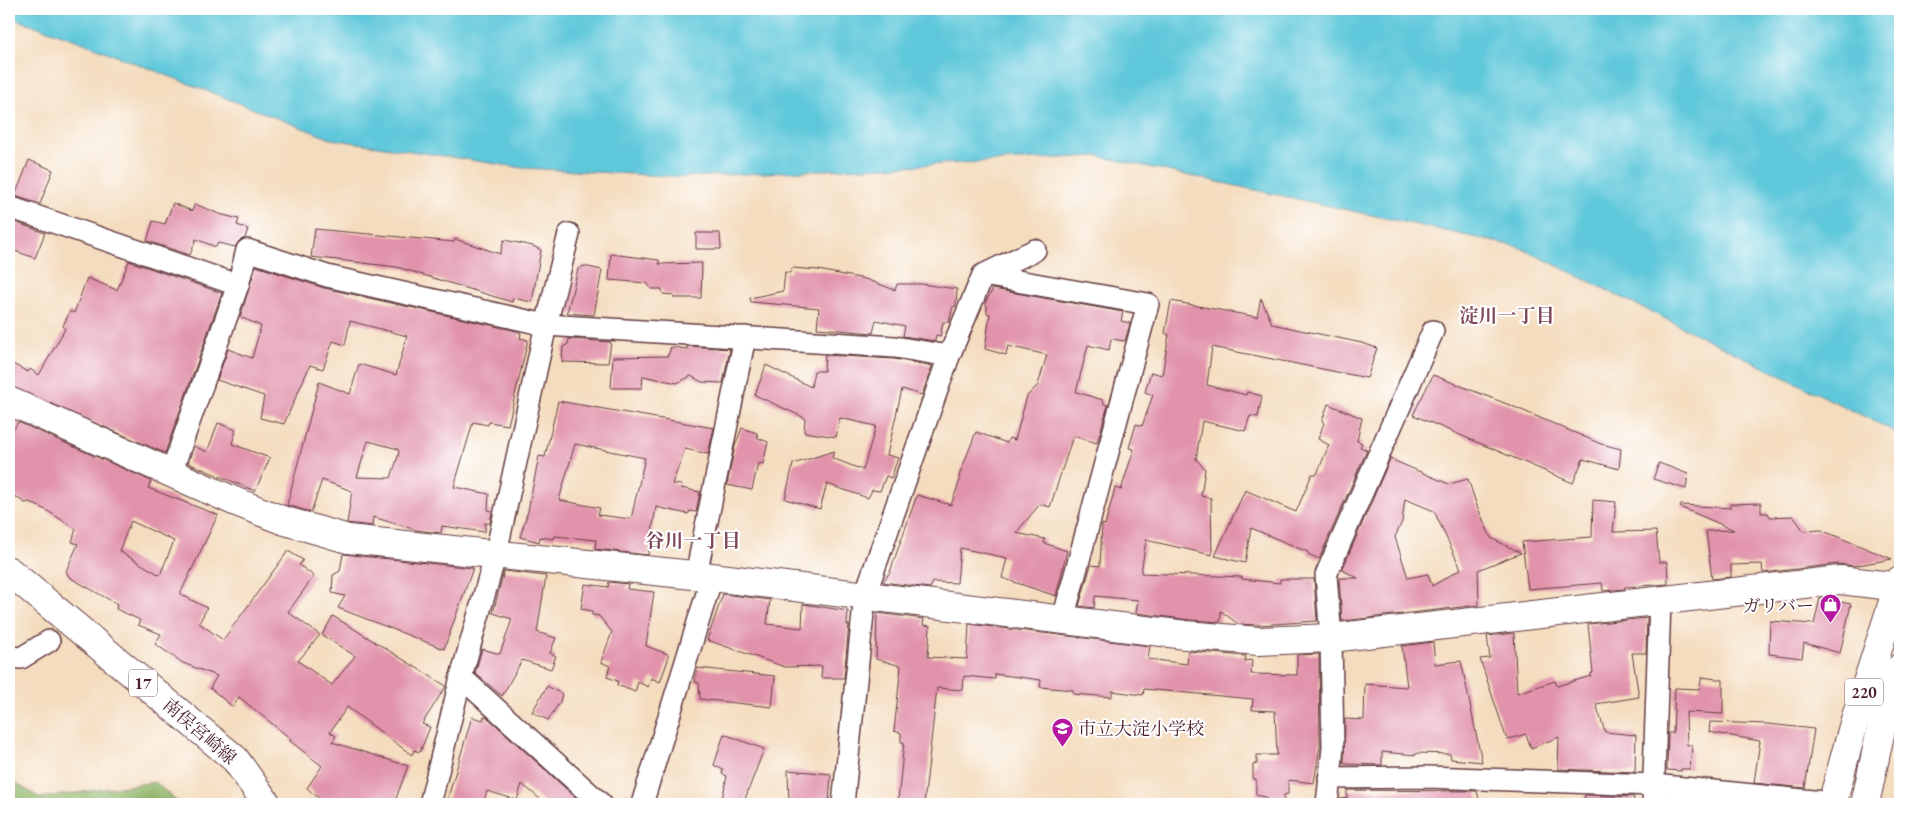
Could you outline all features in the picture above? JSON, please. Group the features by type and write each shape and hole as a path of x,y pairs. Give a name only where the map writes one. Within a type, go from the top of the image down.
{"main road":[{"path":"9,401 282,520 348,538 704,576 1186,635 1259,641 1331,638 1840,580 1899,585"},
{"name":"南俣宮崎線","path":"9,571 235,759 267,804"},
{"name":"220","path":"1832,804 1854,723 1899,585"},
{"name":"220","path":"1865,804 1882,725 1900,668"}],"street":[{"path":"9,207 238,285"},
{"path":"430,804 461,677 496,553 546,325 569,234"},
{"path":"171,473 238,285 248,250 327,276 546,325 895,347 949,356"},
{"path":"843,804 865,595 949,356 983,275 1034,250"},
{"path":"983,275 1148,304 1063,619"},
{"path":"1327,804 1332,748 1331,638 1326,575 1433,331"},
{"path":"642,804 704,576 745,337"},
{"path":"1654,794 1660,601"},
{"path":"9,657 21,658 49,640"},
{"path":"461,677 601,804"},
{"path":"1329,778 1426,777 1654,794 1832,804"}],"green space":[{"path":"9,779 40,798 155,782 180,804 9,804"}],"water":[{"path":"9,9 1900,9 1900,434 1519,247 1098,156 686,177 523,168 331,139 68,37 9,17"}],"building":[{"path":"29,160 53,170 40,204 15,196"},
{"path":"173,203 192,211 195,204 219,214 239,219 237,225 248,229 245,238 239,241 235,247 218,243 216,247 196,239 190,255 147,241 153,221 165,224"},
{"path":"9,220 45,233 35,258 9,249"},
{"path":"315,229 454,242 455,239 500,254 504,240 533,246 541,250 532,302 513,298 512,302 397,267 311,257"},
{"path":"696,233 720,233 721,249 696,249"},
{"path":"611,254 659,260 659,264 702,263 701,298 674,298 674,295 663,294 662,289 651,289 647,283 609,280"},
{"path":"129,261 222,293 165,453 9,386 9,362 28,372 30,369 39,375 65,329 63,326 70,311 74,313 87,278 117,290"},
{"path":"256,266 324,288 521,333 520,338 528,340 508,425 489,422 488,425 473,422 454,487 489,494 488,510 492,511 490,523 485,523 485,532 442,526 441,533 416,530 373,517 372,526 347,523 352,491 322,480 311,512 287,505 319,382 350,394 359,364 396,375 407,336 350,321 345,345 333,341 323,369 310,365 284,424 260,418 264,396 217,380 228,349 252,358 261,326 240,317","holes":["368,441 398,449 399,453 391,478 357,477"]},
{"path":"584,266 602,270 594,315 567,313 578,269"},
{"path":"792,268 818,270 865,279 895,290 897,284 921,284 957,289 956,306 953,307 949,322 943,322 940,336 936,335 935,341 903,336 905,326 876,320 873,333 817,328 819,308 751,302 750,298 783,291 785,272 790,273"},
{"path":"993,289 1123,312 1121,321 1130,323 1125,341 1111,339 1109,350 1088,345 1076,392 1103,400 1104,404 1108,405 1097,443 1073,436 1050,507 1040,504 1016,533 1045,539 1044,543 1067,551 1056,596 1002,578 1007,558 960,548 957,583 933,582 930,588 883,582 890,572 917,495 951,505 960,480 959,476 976,432 1007,443 1009,438 1015,440 1027,396 1038,385 1047,355 1008,346 1006,355 985,349 990,314 987,313 985,303"},
{"path":"1261,298 1272,324 1362,343 1377,348 1367,378 1212,347 1207,385 1246,395 1247,392 1262,396 1258,417 1250,416 1245,431 1202,421 1196,459 1205,469 1201,496 1211,498 1212,555 1146,540 1141,573 1242,577 1242,579 1280,583 1280,579 1314,579 1317,621 1259,625 1238,624 1221,611 1220,622 1190,620 1136,613 1138,600 1095,596 1094,608 1079,606 1091,565 1100,566 1102,524 1105,525 1115,488 1121,490 1134,449 1129,448 1136,424 1142,426 1153,395 1145,392 1151,372 1162,375 1169,335 1165,333 1171,301 1257,317"},
{"path":"569,339 611,342 608,363 562,362 563,347 568,344"},
{"path":"687,346 730,349 723,383 702,382 691,376 677,383 643,376 642,388 611,388 613,357 668,356 671,347 687,349"},
{"path":"825,355 894,359 932,366 922,395 902,389 887,455 898,458 891,478 886,476 880,491 872,490 868,498 827,484 820,509 785,499 793,464 834,451 832,458 863,470 876,426 840,418 836,437 804,432 805,418 755,395 766,365 811,387 814,371 824,371"},
{"path":"1433,375 1601,444 1621,449 1619,469 1583,459 1573,483 1413,415"},
{"path":"558,401 714,428 708,454 685,449 672,484 682,485 681,488 700,492 696,512 690,511 688,514 656,507 648,555 595,549 596,540 555,536 554,539 540,537 539,542 520,537 528,511 539,456 545,457","holes":["575,444 645,458 631,519 598,515 600,508 559,500"]},
{"path":"1328,404 1362,418 1357,441 1362,443 1360,447 1367,450 1319,559 1308,554 1308,552 1251,528 1245,563 1215,556 1245,490 1296,512 1312,474 1317,474 1329,445 1318,439"},
{"path":"18,422 151,481 148,488 218,515 180,594 207,608 199,623 223,640 288,551 303,560 299,565 314,576 288,612 320,635 298,661 332,685 355,656 322,635 333,616 446,686 422,724 430,727 420,752 414,750 412,755 347,707 330,732 336,736 332,742 408,766 394,804 326,804 307,788 322,766 239,697 233,707 210,688 217,676 183,663 155,644 161,634 138,625 140,620 116,609 117,604 69,577 66,571 78,544 72,542 76,529 46,510 29,502 25,503 9,492 9,437","holes":["131,521 174,541 160,575 119,551"]},
{"path":"218,423 236,430 232,444 270,458 255,491 188,463 194,446 207,452"},
{"path":"742,428 757,433 758,438 768,442 763,464 758,463 752,490 727,485 735,446"},
{"path":"1390,459 1449,484 1468,479 1491,538 1521,553 1478,570 1479,605 1342,621 1339,578 1358,578 1342,570","holes":["1405,499 1434,511 1461,569 1432,586 1428,574 1408,578 1395,537 1402,522"]},
{"path":"1659,463 1688,474 1686,489 1653,479"},
{"path":"1593,500 1616,502 1613,532 1656,531 1659,562 1667,562 1668,584 1625,587 1625,589 1603,591 1602,583 1528,589 1522,542 1592,537"},
{"path":"1761,503 1761,513 1768,513 1770,517 1793,516 1804,531 1821,530 1892,559 1853,566 1838,564 1763,573 1762,564 1731,565 1731,577 1712,579 1706,531 1734,530 1680,507 1681,505 1730,508 1730,504"},
{"path":"343,554 473,568 444,649 338,608 345,596 332,593 333,575 340,571"},
{"path":"504,571 546,576 537,632 556,638 550,653 556,656 551,669 522,660 502,696 475,673 482,649 500,654 512,619 493,613"},
{"path":"609,582 628,584 627,589 654,592 646,646 668,654 668,660 660,682 651,678 648,687 638,682 635,692 617,685 618,681 607,677 610,666 601,662 612,632 599,616 592,615 592,611 581,609 585,584 608,587"},
{"path":"723,594 770,600 767,624 802,628 803,604 848,611 847,625 849,625 844,678 821,678 822,666 785,667 707,640"},
{"path":"1820,598 1851,604 1840,653 1804,643 1802,658 1769,654 1770,621 1814,624"},
{"path":"877,613 924,619 923,625 930,626 928,657 967,659 969,624 1150,646 1148,659 1187,664 1188,651 1246,656 1245,661 1252,660 1251,674 1297,675 1297,655 1319,654 1320,747 1314,783 1288,780 1288,794 1284,795 1284,802 1266,802 1266,797 1256,795 1256,779 1253,779 1253,765 1257,764 1257,755 1277,755 1275,711 1252,710 1253,699 1144,689 1143,695 1112,691 1112,697 1073,694 1073,690 1040,687 1041,680 995,674 995,679 964,676 963,690 937,688 924,804 898,801 904,742 901,742 901,733 894,731 901,666 876,659"},
{"path":"1647,618 1646,653 1632,653 1639,697 1596,704 1605,732 1636,735 1635,772 1558,769 1559,737 1531,748 1526,734 1507,740 1480,659 1490,658 1487,636 1514,633 1517,693 1555,681 1557,686 1591,676 1591,673 1593,673 1588,624"},
{"path":"1433,642 1435,664 1461,661 1482,762 1451,759 1450,754 1417,753 1416,755 1382,752 1382,765 1344,764 1345,719 1364,720 1365,684 1407,687 1402,646"},
{"path":"697,668 775,676 772,707 700,699 699,683 695,682"},
{"path":"1702,677 1723,680 1723,714 1686,712 1687,745 1692,745 1690,769 1681,769 1681,771 1667,770 1668,733 1673,733 1675,688 1699,689"},
{"path":"547,686 562,694 560,702 548,720 532,712"},
{"path":"484,716 583,804 546,804 522,784 517,800 487,791 483,804 446,804 472,717 483,720"},
{"path":"1710,722 1768,724 1814,729 1805,788 1754,783 1760,741 1709,732"},
{"path":"724,734 764,749 743,804 721,804 727,776 722,774 723,770 714,765"},
{"path":"788,770 831,774 829,804 789,804"},
{"path":"1347,790 1477,791 1480,804 1341,804 1340,799 1347,798"},
{"path":"1585,795 1634,797 1633,804 1584,804"}],"place":[{"name":"ガリバー","path":"1830,624"},
{"name":"市立大淀小学校","path":"1062,747"}],"district":[{"name":"淀川一丁目","path":"1507,315"},
{"name":"谷川一丁目","path":"693,540"}]}
